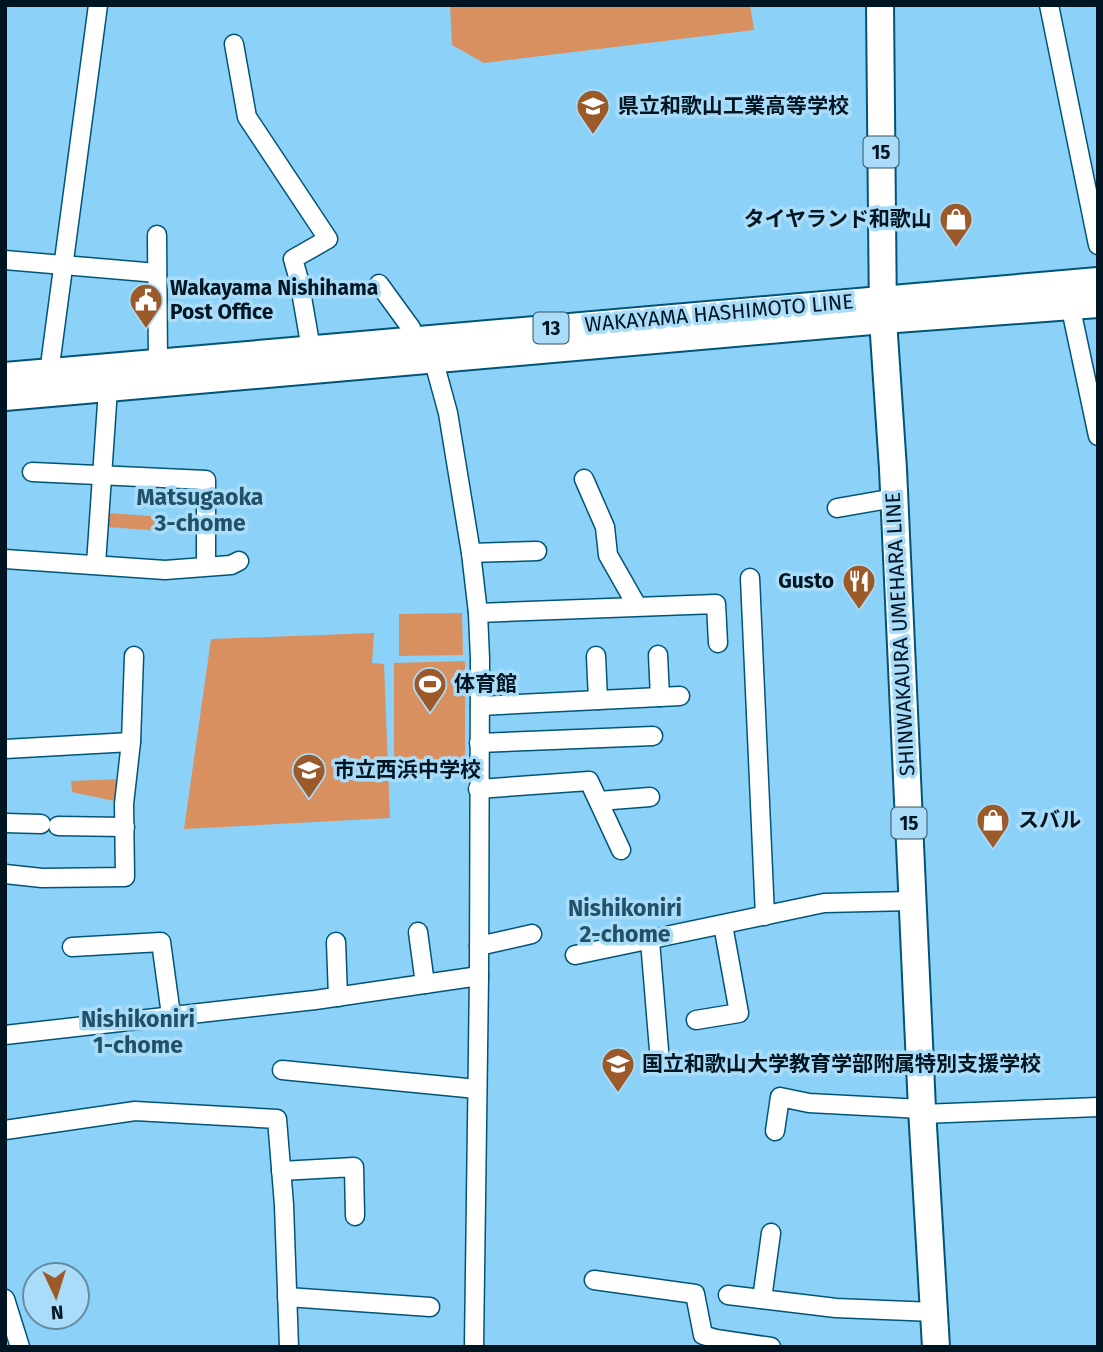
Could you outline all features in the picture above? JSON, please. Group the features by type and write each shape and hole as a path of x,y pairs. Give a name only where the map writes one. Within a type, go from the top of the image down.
{"main road":[{"name":"SHINWAKAURA UMEHARA LINE","path":"880,5 883,310 936,1347"},
{"name":"WAKAYAMA HASHIMOTO LINE","path":"1068,296 1098,281"},
{"name":"WAKAYAMA HASHIMOTO LINE","path":"5,376 311,349 425,346 1068,296 1098,304"},
{"name":"WAKAYAMA HASHIMOTO LINE","path":"5,397 108,389 425,346"}],"street":[{"path":"51,372 98,5"},
{"path":"1049,5 1098,245"},
{"path":"234,44 247,117 328,239 293,259 311,349"},
{"path":"157,235 158,363"},
{"path":"5,260 157,272"},
{"path":"379,284 425,346 448,413 478,613 480,706 475,786 479,976 474,1347"},
{"path":"1068,296 1098,436"},
{"path":"96,564 108,389"},
{"path":"32,472 206,481 206,566"},
{"path":"584,479 606,527 608,555 637,606"},
{"path":"837,508 894,498"},
{"path":"471,553 537,551"},
{"path":"5,559 165,570 231,565 239,561"},
{"path":"750,578 765,916"},
{"path":"478,613 716,604 718,643"},
{"path":"658,655 660,697"},
{"path":"5,874 42,878 125,877 124,804 131,742 134,656"},
{"path":"596,656 598,699"},
{"path":"480,706 680,696"},
{"path":"479,743 653,736"},
{"path":"5,749 131,742"},
{"path":"475,786 589,781 621,850"},
{"path":"598,801 650,797"},
{"path":"5,823 125,827"},
{"path":"575,956 824,903 912,901"},
{"path":"695,1020 739,1013 723,925"},
{"path":"418,932 425,984"},
{"path":"479,946 532,934"},
{"path":"650,941 660,1062"},
{"path":"72,947 161,942 171,1015"},
{"path":"336,942 338,997"},
{"path":"5,1035 338,997 479,976"},
{"path":"282,1070 477,1089"},
{"path":"775,1131 780,1097 809,1103 922,1111 1098,1107"},
{"path":"5,1130 135,1111 277,1119 289,1347"},
{"path":"281,1171 354,1167 355,1216"},
{"path":"762,1299 771,1233"},
{"path":"594,1280 695,1294 703,1335 771,1347"},
{"path":"728,1295 836,1308 934,1312"},
{"path":"287,1297 430,1307"},
{"path":"5,1299 14,1336"}],"shaded area":[{"path":"450,5 750,5 754,30 484,63 452,45"},
{"path":"107,513 164,517 164,531 106,527"},
{"path":"462,613 463,655 399,656 399,614"},
{"path":"374,633 372,663 384,664 390,818 184,829 211,639"},
{"name":"体育館","path":"465,661 465,765 394,766 394,663"},
{"path":"121,779 119,802 72,792 71,781"}],"place":[{"name":"県立和歌山工業高等学校","path":"593,136"},
{"name":"タイヤランド和歌山","path":"956,249"},
{"name":"Wakayama Nishihama Post Office","path":"146,330"},
{"name":"Gusto","path":"859,611"},
{"name":"体育館","path":"430,714"},
{"name":"市立西浜中学校","path":"309,800"},
{"name":"スバル","path":"993,850"},
{"name":"国立和歌山大学教育学部附属特別支援学校","path":"618,1094"}],"district":[{"name":"Matsugaoka 3-chome","path":"200,510"},
{"name":"Nishikoniri 2-chome","path":"625,921"},
{"name":"Nishikoniri 1-chome","path":"138,1032"}]}
